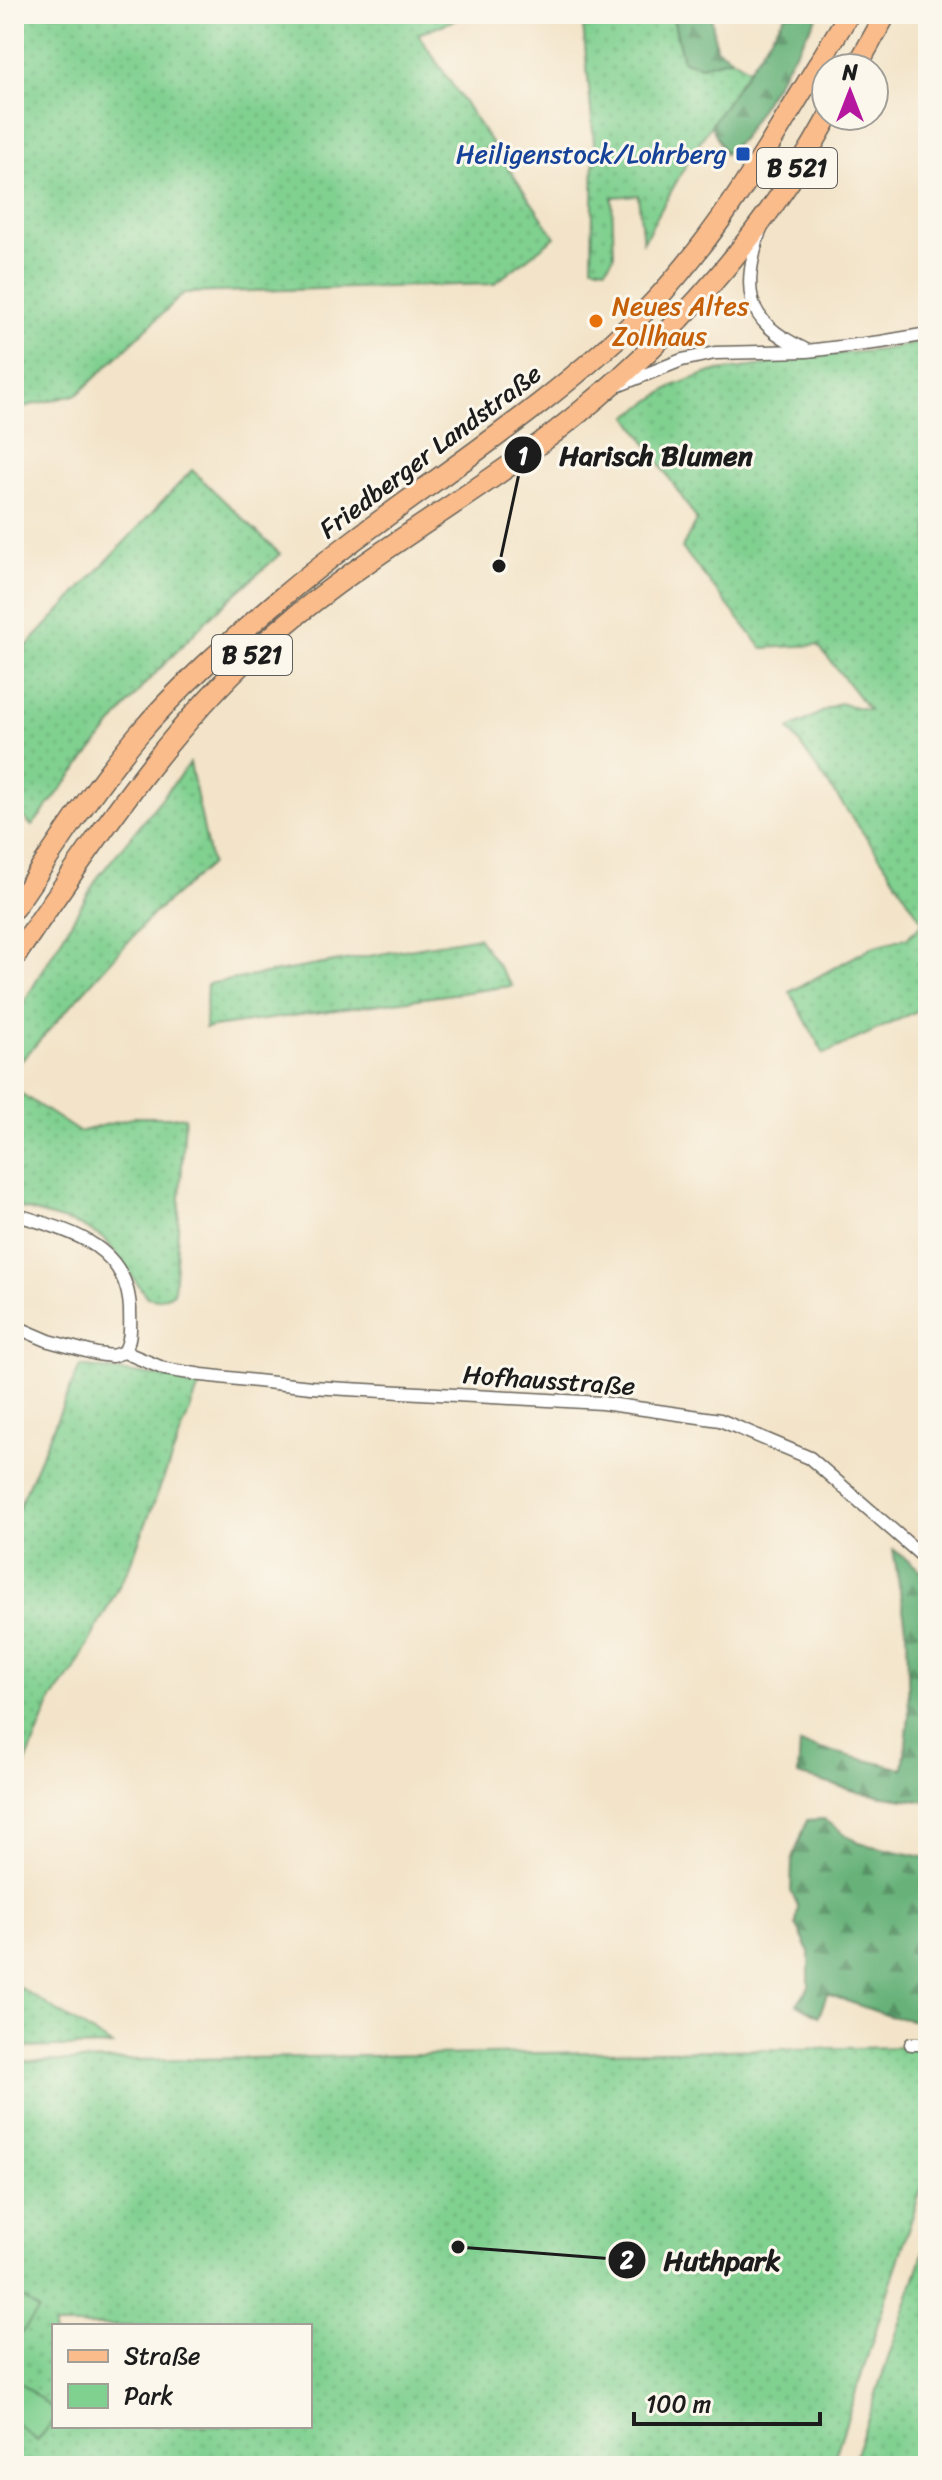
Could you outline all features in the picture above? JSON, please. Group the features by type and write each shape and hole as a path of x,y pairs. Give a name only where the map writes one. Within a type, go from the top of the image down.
{"main road":[{"name":"Friedberger Landstraße","path":"14,908 138,735 240,634 324,563 595,359 651,304 740,192 849,14"},
{"path":"865,52 886,14"},
{"name":"Friedberger Landstraße","path":"14,958 127,795 222,682 279,630 337,584 533,449 606,390 661,339 722,271 763,219 819,132"}],"street":[{"path":"763,219 749,268 750,291 757,312 769,328 807,351"},
{"path":"606,390 682,360 715,353 807,351 928,334"},
{"path":"14,1214 85,1238 107,1255 122,1275 129,1295 129,1340 124,1352"},
{"name":"Hofhausstraße","path":"14,1326 49,1341 97,1354 112,1356 124,1352 165,1369 311,1387 602,1403 720,1420 810,1458 928,1561"},
{"path":"911,2044 928,2044"}],"green space":[{"path":"14,14 471,14 418,34 555,237 494,284 184,293 78,394 14,409"},
{"path":"582,14 672,14 683,61 701,66 732,58 749,69 693,152 643,242 638,195 612,197 614,256 606,268 592,266 594,142"},
{"path":"672,14 711,14 716,48 732,58 701,66 683,61"},
{"path":"786,14 819,14 742,138 725,154 711,125"},
{"path":"928,341 928,1006 824,1054 790,992 872,947 908,937 923,923 789,729 839,703 869,710 818,645 762,648 682,548 697,520 628,416 673,386 711,372 765,365 783,359 880,350"},
{"path":"192,470 280,554 212,615 144,685 32,826 14,808 14,660"},
{"path":"190,763 211,864 153,914 14,1069 14,1019 98,877"},
{"path":"478,937 512,986 205,1028 207,984"},
{"path":"14,1089 79,1132 135,1117 185,1117 174,1293 158,1299 147,1297 105,1239 79,1225 14,1206"},
{"path":"80,1366 203,1382 129,1567 74,1671 52,1699 14,1792 14,1518"},
{"path":"893,1549 928,1576 928,1802 862,1793 798,1775 800,1744 903,1769 909,1717 907,1633"},
{"path":"824,1819 858,1843 928,1858 928,2023 889,2016 827,1994 819,2016 797,2004 809,1987 809,1951 796,1924 798,1907 791,1891 792,1861 807,1820"},
{"path":"14,1984 113,2046 14,2048"},
{"path":"928,2049 928,2168 832,2466 14,2466 14,2062"},
{"path":"928,2234 928,2466 852,2466 921,2260"},
{"path":"14,2291 39,2311 18,2337 14,2334"},
{"path":"14,2377 52,2408 52,2422 37,2441 14,2422"}],"place":[{"name":"Heiligenstock/Lohrberg","path":"743,154"},
{"name":"Neues Altes Zollhaus","path":"596,321"},
{"name":"Harisch Blumen","path":"499,566"},
{"name":"Huthpark","path":"458,2247"}]}
